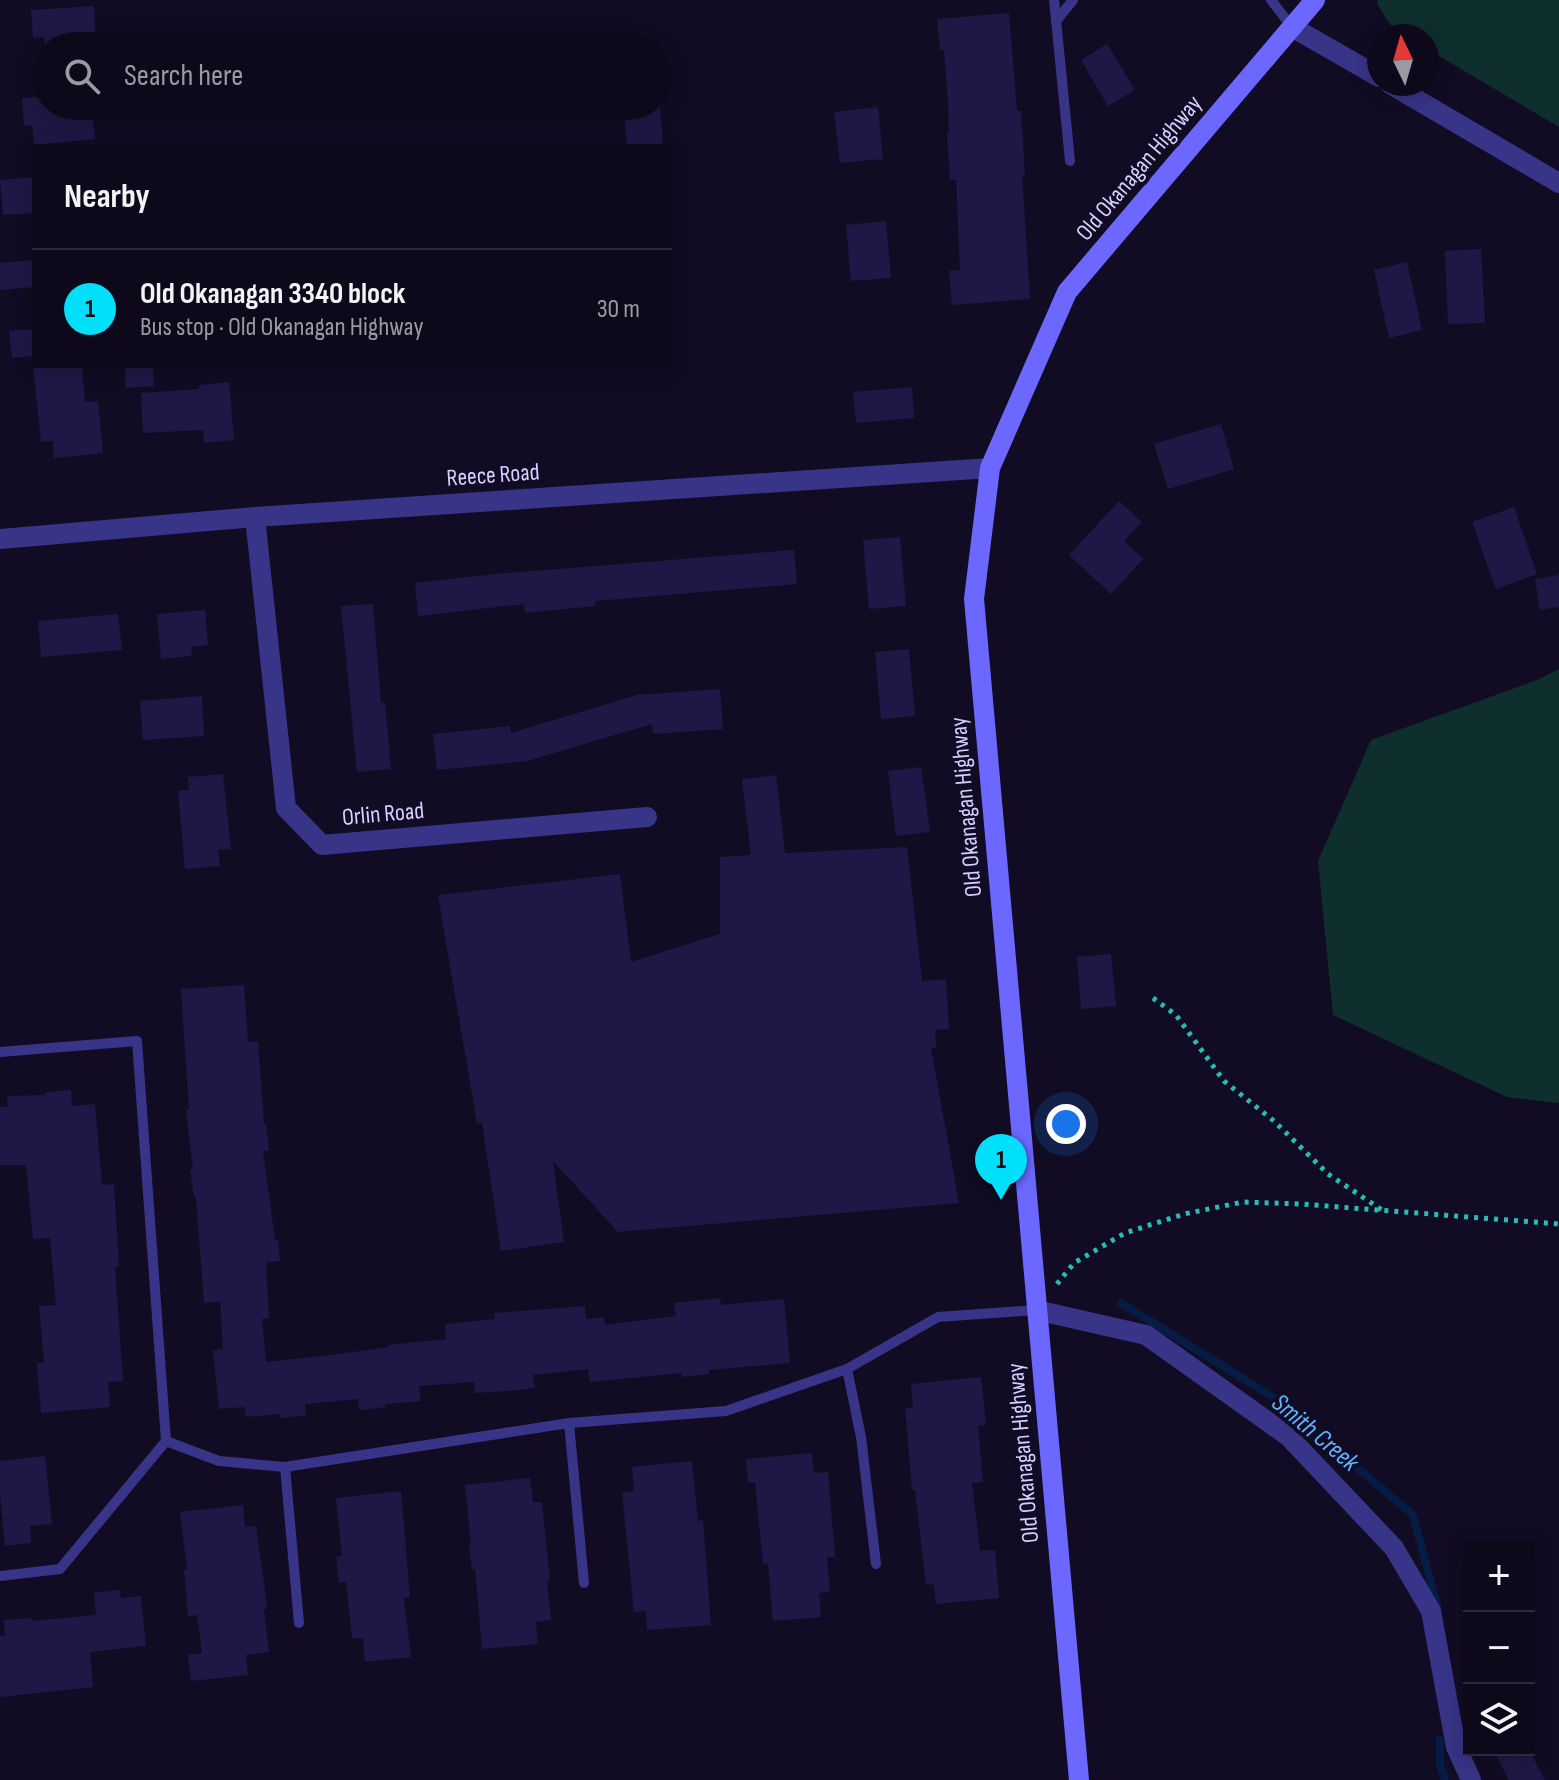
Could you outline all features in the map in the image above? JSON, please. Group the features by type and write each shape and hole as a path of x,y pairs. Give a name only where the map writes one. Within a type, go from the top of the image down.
{"main road":[{"name":"Old Okanagan Highway","path":"1079,1780 974,599 990,468 1067,292 1315,0"}],"street":[{"path":"1292,27 1367,70"},
{"path":"1410,96 1559,183"},
{"name":"Reece Road","path":"0,539 255,517 990,468"},
{"name":"Orlin Road","path":"255,517 286,808 322,845 647,817"},
{"path":"1036,1310 1146,1335 1288,1436 1394,1548 1431,1611 1456,1747 1471,1780"}],"lane":[{"path":"1054,0 1070,161"},
{"path":"1056,21 1073,0"},
{"path":"1271,0 1292,27"},
{"path":"0,1052 137,1041 166,1441 60,1569 0,1576"},
{"path":"166,1441 219,1461 285,1467 569,1423 726,1411 847,1369 938,1317 1036,1310"},
{"path":"847,1369 861,1437 876,1564"},
{"path":"569,1423 584,1583"},
{"path":"285,1467 299,1623"}],"path":[{"path":"1153,998 1176,1015 1224,1081 1274,1121 1328,1174 1383,1210"},
{"path":"1036,1310 1074,1263 1125,1233 1184,1214 1243,1202 1559,1224"}],"green space":[{"path":"1378,0 1559,0 1559,127 1439,56 1439,24 1391,24"},
{"path":"1559,669 1559,1103 1507,1097 1333,1015 1318,861 1371,740 1537,680"}],"building":[{"path":"94,6 95,32 33,32 31,10"},
{"path":"1009,13 1017,111 1021,111 1030,299 952,305 949,271 960,270 956,180 950,180 944,50 940,50 937,19"},
{"path":"1107,44 1135,90 1108,106 1081,60"},
{"path":"32,97 32,120 93,120 95,139 34,144 32,125 24,126 22,98"},
{"path":"878,107 883,159 840,163 834,112"},
{"path":"625,120 661,120 663,144 627,144"},
{"path":"32,177 32,213 3,215 0,180"},
{"path":"886,221 891,278 851,281 846,225"},
{"path":"1481,249 1485,323 1448,324 1445,251"},
{"path":"32,260 32,287 0,290 0,263"},
{"path":"1407,262 1422,330 1389,338 1374,270"},
{"path":"32,329 32,356 12,358 9,331"},
{"path":"33,368 82,368 85,402 98,401 103,453 54,458 53,441 41,442"},
{"path":"125,368 153,368 154,386 126,388"},
{"path":"229,382 234,440 204,443 203,430 143,433 141,393 199,389 199,385"},
{"path":"912,387 914,418 856,423 853,392"},
{"path":"1221,424 1234,469 1168,489 1154,444"},
{"path":"1119,501 1142,522 1124,541 1143,559 1111,594 1069,555"},
{"path":"1514,507 1537,574 1496,589 1472,522"},
{"path":"900,537 906,606 869,609 863,540"},
{"path":"794,550 797,584 595,601 596,606 525,613 524,604 418,616 415,583"},
{"path":"1559,575 1559,607 1540,610 1535,579"},
{"path":"373,604 381,703 385,703 391,769 357,772 341,606"},
{"path":"205,610 208,645 191,647 192,656 161,659 157,614"},
{"path":"118,614 122,650 41,657 38,621"},
{"path":"909,649 915,716 881,719 875,652"},
{"path":"720,689 723,729 653,734 652,724 527,761 437,770 433,734 510,726 511,733 637,695"},
{"path":"202,696 204,736 143,740 140,701"},
{"path":"921,767 930,832 896,836 888,771"},
{"path":"223,774 231,849 218,850 220,866 185,869 178,791 189,790 188,777"},
{"path":"776,775 785,853 907,847 922,981 946,979 949,1029 935,1030 936,1048 931,1048 959,1203 618,1232 553,1161 564,1242 501,1251 482,1123 477,1124 438,895 620,874 631,962 720,934 720,857 751,855 742,779"},
{"path":"1111,954 1116,1006 1081,1009 1077,957"},
{"path":"244,985 248,1042 258,1042 269,1151 263,1151 280,1261 266,1262 269,1318 262,1319 266,1362 446,1339 445,1324 495,1319 494,1313 585,1306 586,1319 604,1317 605,1325 676,1316 674,1303 720,1298 721,1305 784,1299 790,1363 709,1370 709,1374 682,1377 681,1373 590,1382 588,1369 533,1375 535,1388 509,1391 475,1393 474,1382 419,1386 421,1401 359,1410 358,1399 305,1404 306,1415 280,1418 280,1414 246,1417 244,1407 219,1409 213,1350 223,1349 220,1302 204,1303 196,1197 190,1170 193,1170 186,1110 189,1109 181,989"},
{"path":"71,1090 72,1106 95,1104 102,1185 114,1184 119,1267 115,1267 123,1381 108,1382 110,1407 41,1413 37,1363 44,1363 39,1306 56,1305 50,1238 33,1239 26,1165 0,1165 0,1107 8,1107 7,1096 46,1095 46,1092"},
{"path":"981,1377 986,1425 978,1426 983,1482 972,1483 980,1551 995,1550 999,1598 936,1604 934,1584 926,1585 915,1490 912,1490 905,1408 913,1407 911,1384"},
{"path":"812,1453 814,1473 828,1472 835,1557 827,1557 830,1592 819,1593 821,1617 773,1621 768,1563 763,1564 755,1482 748,1483 746,1459"},
{"path":"45,1456 52,1524 30,1526 31,1543 5,1546 0,1461"},
{"path":"692,1461 698,1521 703,1520 711,1625 647,1630 646,1611 634,1612 622,1492 634,1491 632,1467"},
{"path":"530,1478 533,1502 542,1502 551,1620 536,1622 538,1644 482,1649 465,1485"},
{"path":"401,1491 410,1597 404,1598 411,1657 365,1662 363,1638 352,1639 346,1582 339,1583 336,1557 342,1556 336,1498"},
{"path":"243,1505 245,1527 256,1526 267,1609 264,1609 269,1652 246,1655 248,1675 191,1681 188,1655 202,1653 197,1615 188,1616 184,1570 187,1570 180,1512"},
{"path":"120,1590 121,1598 141,1596 146,1646 90,1652 93,1687 0,1697 0,1636 5,1636 4,1620 32,1618 32,1621 96,1615 94,1593"},
{"path":"1496,1756 1532,1756 1545,1780 1509,1780"}],"waterway":[{"name":"Smith Creek","path":"1121,1303 1276,1399 1413,1515 1438,1609"},
{"name":"Smith Creek","path":"1440,1740 1440,1764 1445,1780"}],"place":[{"name":"Old Okanagan 3340 block","path":"1001,1200"}]}
